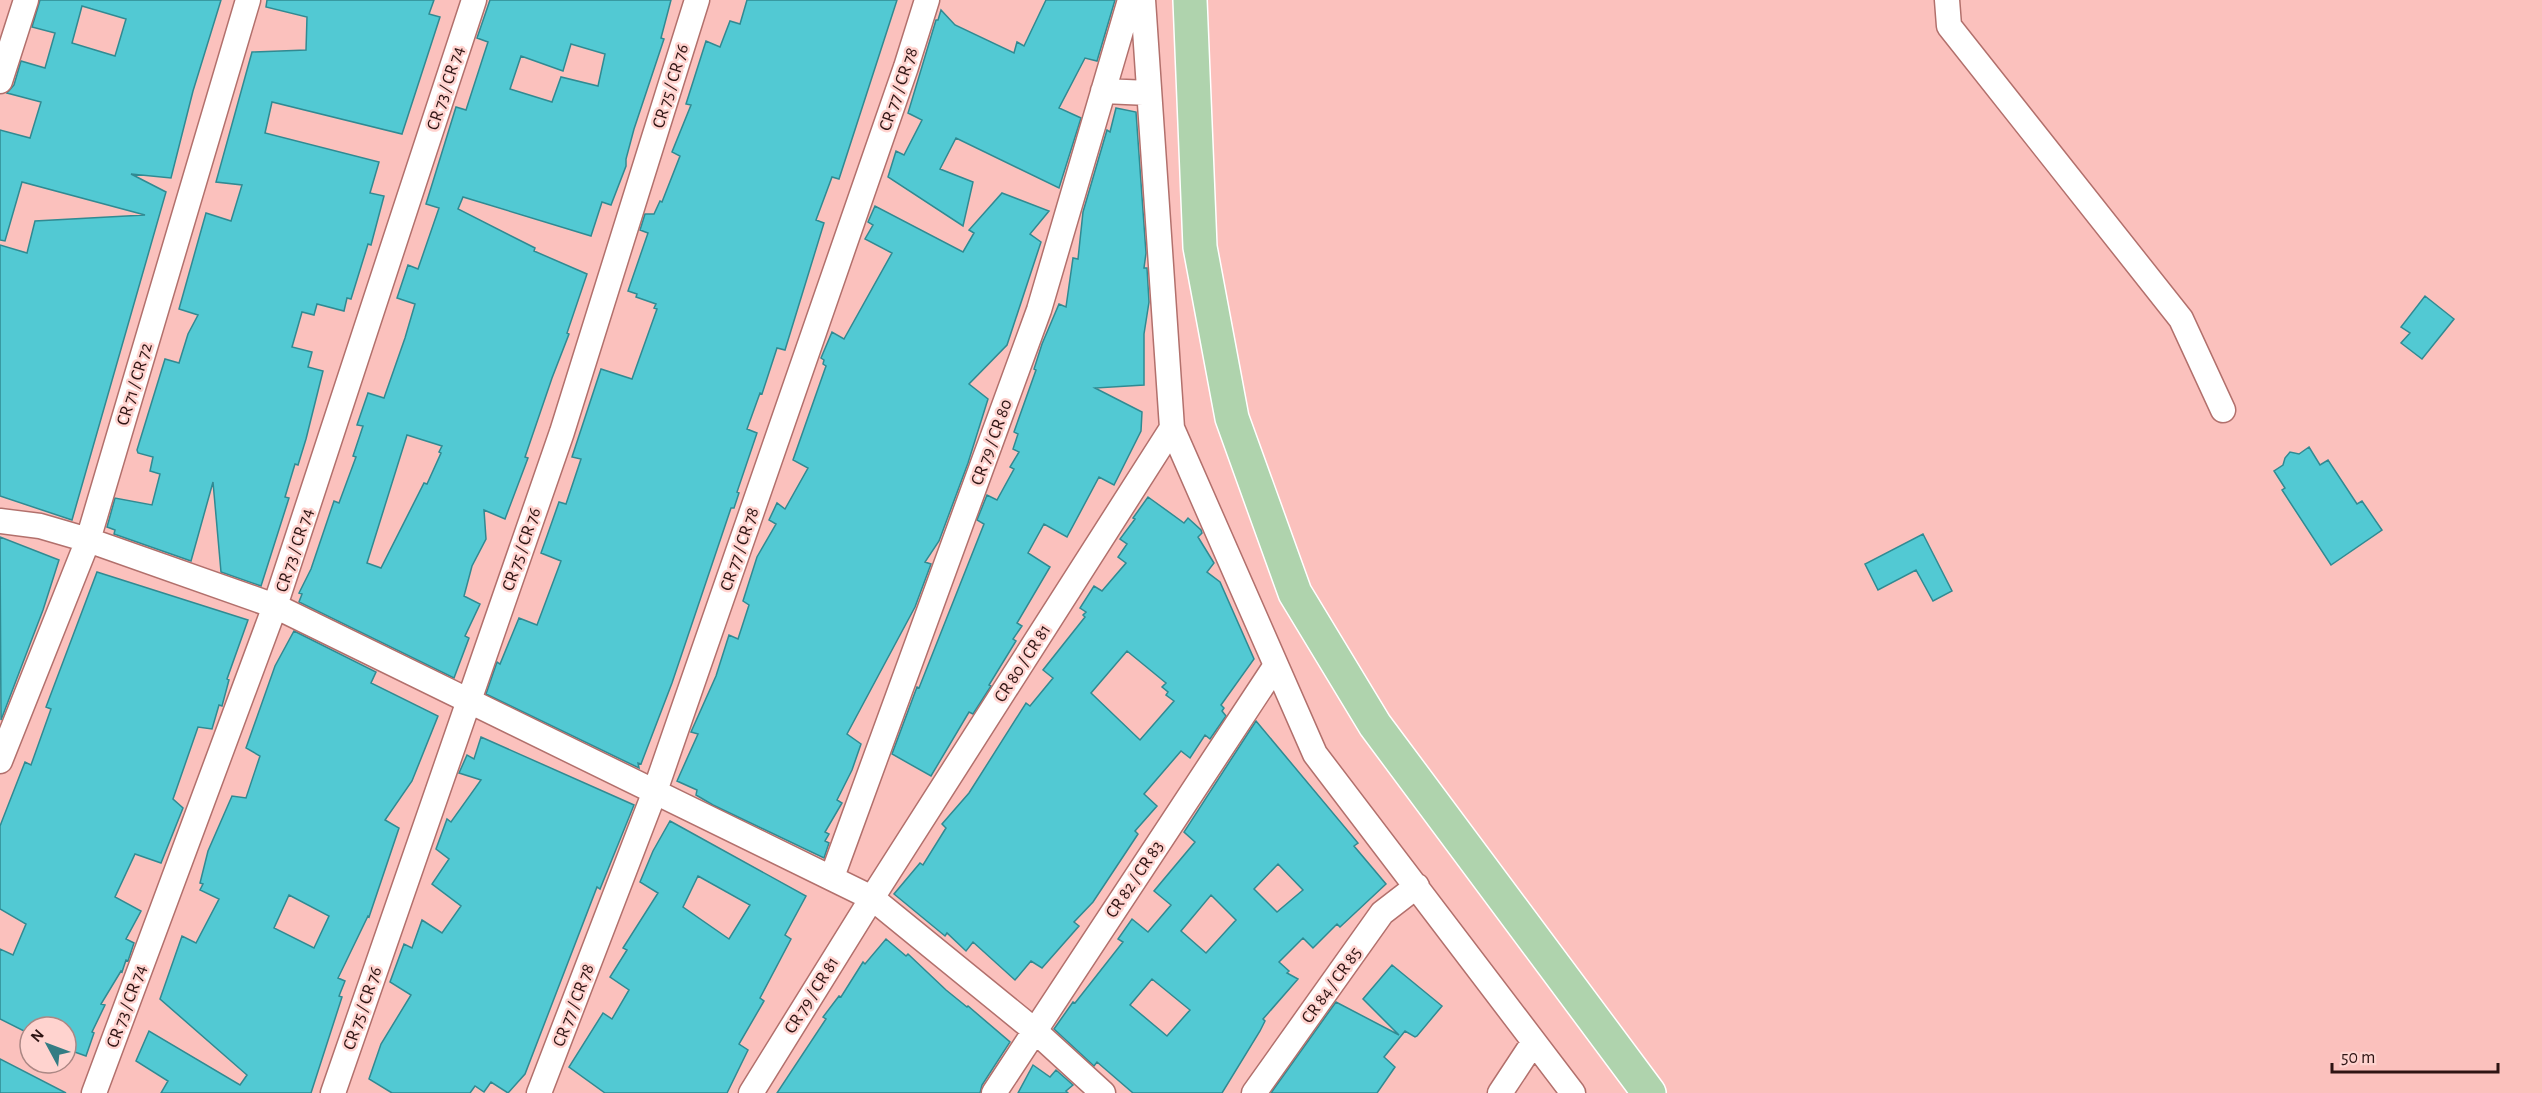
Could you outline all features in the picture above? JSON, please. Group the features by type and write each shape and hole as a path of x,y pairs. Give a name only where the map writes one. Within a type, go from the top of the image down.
{"main road":[{"path":"1190,0 1200,247 1232,418 1295,593 1375,725 1649,1093"}],"street":[{"path":"0,81 26,0"},
{"name":"CR 71 / CR 72","path":"0,761 87,540 248,0"},
{"name":"CR 73 / CR 74","path":"94,1093 275,606 474,0"},
{"name":"CR 75 / CR 76","path":"333,1093 562,432 697,0"},
{"name":"CR 77 / CR 78","path":"539,1093 656,791 906,67 927,0"},
{"name":"CR 79 / CR 80","path":"832,877 1039,310 1130,0"},
{"path":"1143,0 1172,428 1315,754 1573,1093"},
{"path":"1947,0 1949,26 2181,319 2223,410"},
{"path":"1103,91 1149,93"},
{"name":"CR 80 / CR 81","path":"872,898 1172,428"},
{"path":"0,521 40,526 87,540 275,606 467,702 832,877 872,898 1034,1030 1103,1093"},
{"name":"CR 82 / CR 83","path":"994,1093 1276,665"},
{"name":"CR 84 / CR 85","path":"1254,1093 1382,914 1417,886"},
{"name":"CR 79 / CR 81","path":"751,1093 872,898"},
{"path":"1500,1093 1533,1043"}],"building":[{"path":"40,0 221,0 193,91 171,178 131,174 166,192 72,520 0,496 0,245 27,253 35,221 145,215 22,182 5,241 0,240 0,130 30,138 41,102 7,93 14,85 21,61 45,68 55,33 32,27","holes":["82,6 126,19 115,56 72,43"]},
{"path":"267,0 434,0 429,14 440,17 402,134 272,102 265,133 379,162 370,193 384,196 371,245 368,244 351,299 347,298 344,311 317,304 314,315 302,312 292,347 312,352 308,367 323,371 306,439 298,465 295,464 285,497 289,498 261,586 221,572 213,482 191,561 114,534 115,530 107,527 115,498 152,505 160,474 150,471 153,457 138,453 137,450 165,359 179,363 188,334 198,315 179,309 206,213 231,221 242,185 216,182 252,52 306,50 307,17 266,7"},
{"path":"490,0 671,0 661,38 664,39 634,129 626,166 611,205 602,202 591,236 463,197 458,209 535,248 534,251 587,274 567,333 569,334 525,457 528,458 505,519 484,510 486,539 472,566 464,596 480,604 465,636 469,638 454,678 299,602 302,594 299,593 311,569 334,501 339,503 356,457 353,456 363,426 357,425 368,393 384,398 405,338 415,304 397,298 408,265 418,269 439,208 426,204 456,107 466,110 488,42 477,38","holes":["571,44 605,54 598,86 561,77 552,102 510,89 521,56 563,71","407,435 442,446 439,452 441,453 427,484 424,483 381,568 367,563"]},
{"path":"747,0 897,0 839,179 832,177 816,220 824,223 785,350 777,348 762,394 760,393 747,429 757,433 737,492 739,493 734,508 731,508 672,683 641,764 638,763 639,768 486,694 497,662 500,664 519,618 537,625 561,561 541,553 559,502 566,504 581,459 572,457 601,369 632,379 657,309 654,308 656,304 636,297 637,294 628,291 648,233 640,230 645,214 654,214 660,201 662,202 680,156 672,152 691,105 686,104 706,41 720,47 730,21 740,24"},
{"path":"1046,0 1115,0 1097,61 1085,58 1059,108 1081,118 1059,188 956,138 940,169 973,182 963,226 888,177 896,151 904,155 922,120 908,113 936,20 941,10 955,25 1014,53 1017,42 1024,46"},
{"path":"1116,108 1136,112 1146,253 1144,268 1147,268 1149,302 1144,334 1144,385 1095,388 1142,412 1141,431 1114,485 1099,477 1067,537 1044,524 1028,553 1050,567 1017,623 1022,626 1013,639 1016,641 989,685 991,686 973,714 969,712 931,776 892,754 984,524 977,520 987,495 997,500 1014,469 1010,467 1019,452 1013,449 1018,434 1014,432 1036,370 1034,369 1042,344 1059,304 1066,307 1073,258 1078,259 1083,212 1107,130 1110,132"},
{"path":"1002,193 1049,211 1030,234 1041,242 1007,345 969,384 988,399 968,463 939,541 925,562 931,564 915,607 847,734 861,744 852,770 837,800 842,803 825,832 829,834 825,841 829,843 824,858 713,805 696,795 697,790 677,781 698,734 691,732 716,676 729,635 738,639 749,605 743,601 757,557 776,524 769,520 777,503 785,509 808,468 793,460 826,366 821,358 832,332 844,339 892,253 865,239 873,225 868,222 875,206 963,252 974,233 969,230"},
{"path":"2425,296 2454,319 2422,359 2401,343 2410,333 2401,327"},
{"path":"2309,447 2320,465 2328,460 2357,504 2362,501 2382,530 2331,565 2282,490 2285,488 2274,471 2283,465 2290,452 2299,454"},
{"path":"1148,497 1184,523 1188,518 1201,530 1202,533 1198,537 1214,563 1207,572 1220,582 1254,659 1221,705 1226,716 1210,739 1205,735 1190,758 1181,751 1144,794 1157,806 1135,831 1138,834 1093,902 1074,922 1079,926 1042,968 1031,961 1015,980 973,942 966,951 947,933 945,936 894,894 920,863 923,865 946,828 942,824 969,793 1026,703 1030,706 1053,678 1043,670 1085,617 1083,615 1086,612 1080,608 1094,586 1102,591 1126,563 1118,557 1127,544 1120,539 1135,519 1133,518","holes":["1127,651 1166,683 1162,687 1168,692 1166,695 1174,701 1140,740 1091,693"]},
{"path":"1923,534 1952,591 1933,601 1916,570 1878,590 1865,564"},
{"path":"0,537 59,560 43,610 1,720"},
{"path":"97,572 248,620 227,679 229,680 222,706 219,705 212,729 198,727 173,799 183,808 161,863 135,854 115,897 141,911 126,939 134,943 128,961 126,960 122,972 101,1004 105,1005 92,1032 94,1033 86,1056 78,1053 78,1015 18,1015 18,1028 0,1019 0,949 13,955 26,924 0,909 0,826 25,762 31,765 51,709 46,707"},
{"path":"294,631 376,672 371,683 438,716 412,781 385,820 399,828 369,917 338,978 345,981 339,996 342,997 311,1093 161,1093 168,1081 136,1061 149,1031 240,1085 247,1075 160,999 182,936 196,943 219,899 200,890 203,884 200,883 208,851 232,796 246,798 260,756 246,748 275,666","holes":["289,895 329,916 314,948 274,928"]},
{"path":"1256,721 1358,843 1354,846 1386,884 1340,927 1337,924 1313,948 1303,938 1279,962 1289,971 1287,973 1298,979 1263,1019 1265,1021 1260,1031 1222,1093 1133,1093 1097,1062 1094,1066 1054,1029 1073,1002 1075,1003 1123,942 1118,939 1132,919 1148,932 1171,905 1154,891 1195,842 1184,832","holes":["1278,864 1303,890 1277,912 1254,889","1211,895 1236,920 1206,953 1181,931","1152,979 1190,1010 1167,1036 1130,1005"]},
{"path":"481,737 634,805 600,889 597,887 525,1074 508,1093 491,1082 484,1092 475,1086 470,1093 392,1093 369,1079 381,1044 411,995 390,982 404,944 412,948 422,920 442,933 461,906 432,884 449,859 436,849 447,819 451,822 481,780 459,773 467,755 474,759"},
{"path":"670,821 806,896 785,935 791,939 760,998 764,1001 739,1044 748,1050 727,1093 605,1093 569,1067 603,1013 612,1019 629,990 610,977 627,950 623,948 658,893 640,882 653,851","holes":["698,876 750,905 729,939 683,907"]},
{"path":"886,939 906,956 908,954 946,990 1010,1042 982,1085 980,1093 777,1093 826,1019 823,1017 839,996 841,997 863,962 865,964"},
{"path":"1392,965 1442,1006 1417,1036 1405,1031 1384,1057 1395,1067 1377,1093 1271,1093 1336,1002 1399,1035 1363,999"},
{"path":"0,1059 18,1068 18,1075 31,1075 66,1093 0,1093"},
{"path":"1033,1065 1050,1077 1056,1070 1073,1085 1066,1091 1068,1093 1018,1093"}]}
